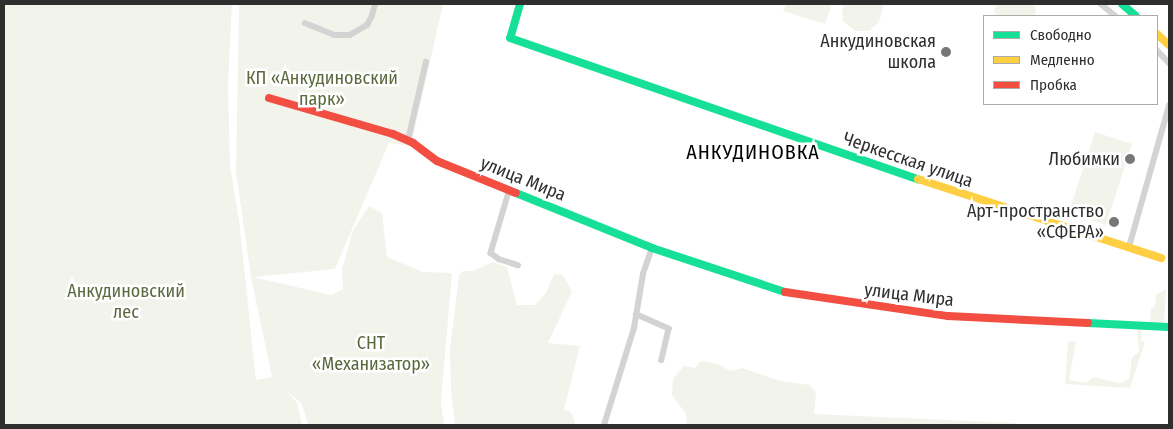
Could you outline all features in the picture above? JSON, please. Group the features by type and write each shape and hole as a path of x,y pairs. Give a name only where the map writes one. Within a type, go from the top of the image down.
{"street":[{"path":"306,23 334,35 350,35 366,25 372,16 375,4"},
{"name":"Черкесская улица","path":"520,4 510,38 977,200 1161,258"},
{"path":"1101,4 1115,15"},
{"path":"1122,4 1135,15"},
{"path":"1158,35 1169,45"},
{"path":"1158,51 1169,63"},
{"path":"408,140 426,62"},
{"name":"улица Мира","path":"269,98 408,140 437,161 652,248 790,294 832,301 975,318 1169,327"},
{"path":"1129,247 1169,106"},
{"path":"510,189 491,253 499,259 518,265"},
{"path":"604,425 627,353 643,274 652,248"},
{"path":"636,314 669,329 662,360"}],"green space":[{"path":"4,4 232,4 228,84 230,166 239,220 256,380 272,377 251,277 236,172 239,4 443,4 411,146 389,143 335,269 253,277 331,295 343,289 342,270 353,230 369,206 382,213 387,257 423,272 452,273 441,402 444,425 308,425 302,404 287,391 297,403 302,425 4,425"},
{"path":"786,4 832,4 825,24 783,11"},
{"path":"844,4 884,4 879,22 869,31 855,31 843,21 842,11"},
{"path":"996,4 1027,4 1035,6 1036,10 1034,15 997,15 994,12"},
{"path":"1095,132 1132,144 1106,225 1069,213"},
{"path":"493,262 507,267 517,305 535,305 546,293 554,274 563,275 572,291 548,343 580,346 564,410 571,412 576,425 455,425 451,390 450,350 459,275 463,271 473,271"},
{"path":"1166,289 1164,322 1150,323 1151,308 1155,307 1156,295"},
{"path":"1137,329 1142,329 1141,341 1145,342 1130,388 1065,384 1068,341 1076,341 1069,380 1086,383 1093,377 1120,383 1129,379 1132,357 1139,352"},
{"path":"701,361 718,364 730,371 742,368 780,381 810,385 816,393 814,414 1015,423 1016,425 687,425 686,414 672,395 673,379 684,366 695,368"}],"traffic: fast":[{"path":"520,4 510,38 918,179"},
{"path":"1122,4 1135,15"},
{"path":"516,193 652,248 785,292"},
{"path":"1088,323 1169,327"}],"traffic: slow":[{"path":"1158,35 1169,45"},
{"path":"918,179 1161,258"}],"traffic: jam":[{"path":"269,98 393,134 413,143 437,161 516,193"},
{"path":"785,292 948,316 1088,323"}],"place":[{"name":"Анкудиновская школа","path":"946,52"},
{"name":"Любимки","path":"1130,159"},
{"name":"Арт-пространство «СФЕРА»","path":"1114,222"}],"district":[{"name":"АНКУДИНОВКА","path":"753,152"}],"park label":[{"name":"КП «Анкудиновский парк»","path":"322,89"},
{"name":"Анкудиновский лес","path":"126,302"},
{"name":"СНТ «Механизатор»","path":"371,354"}]}
